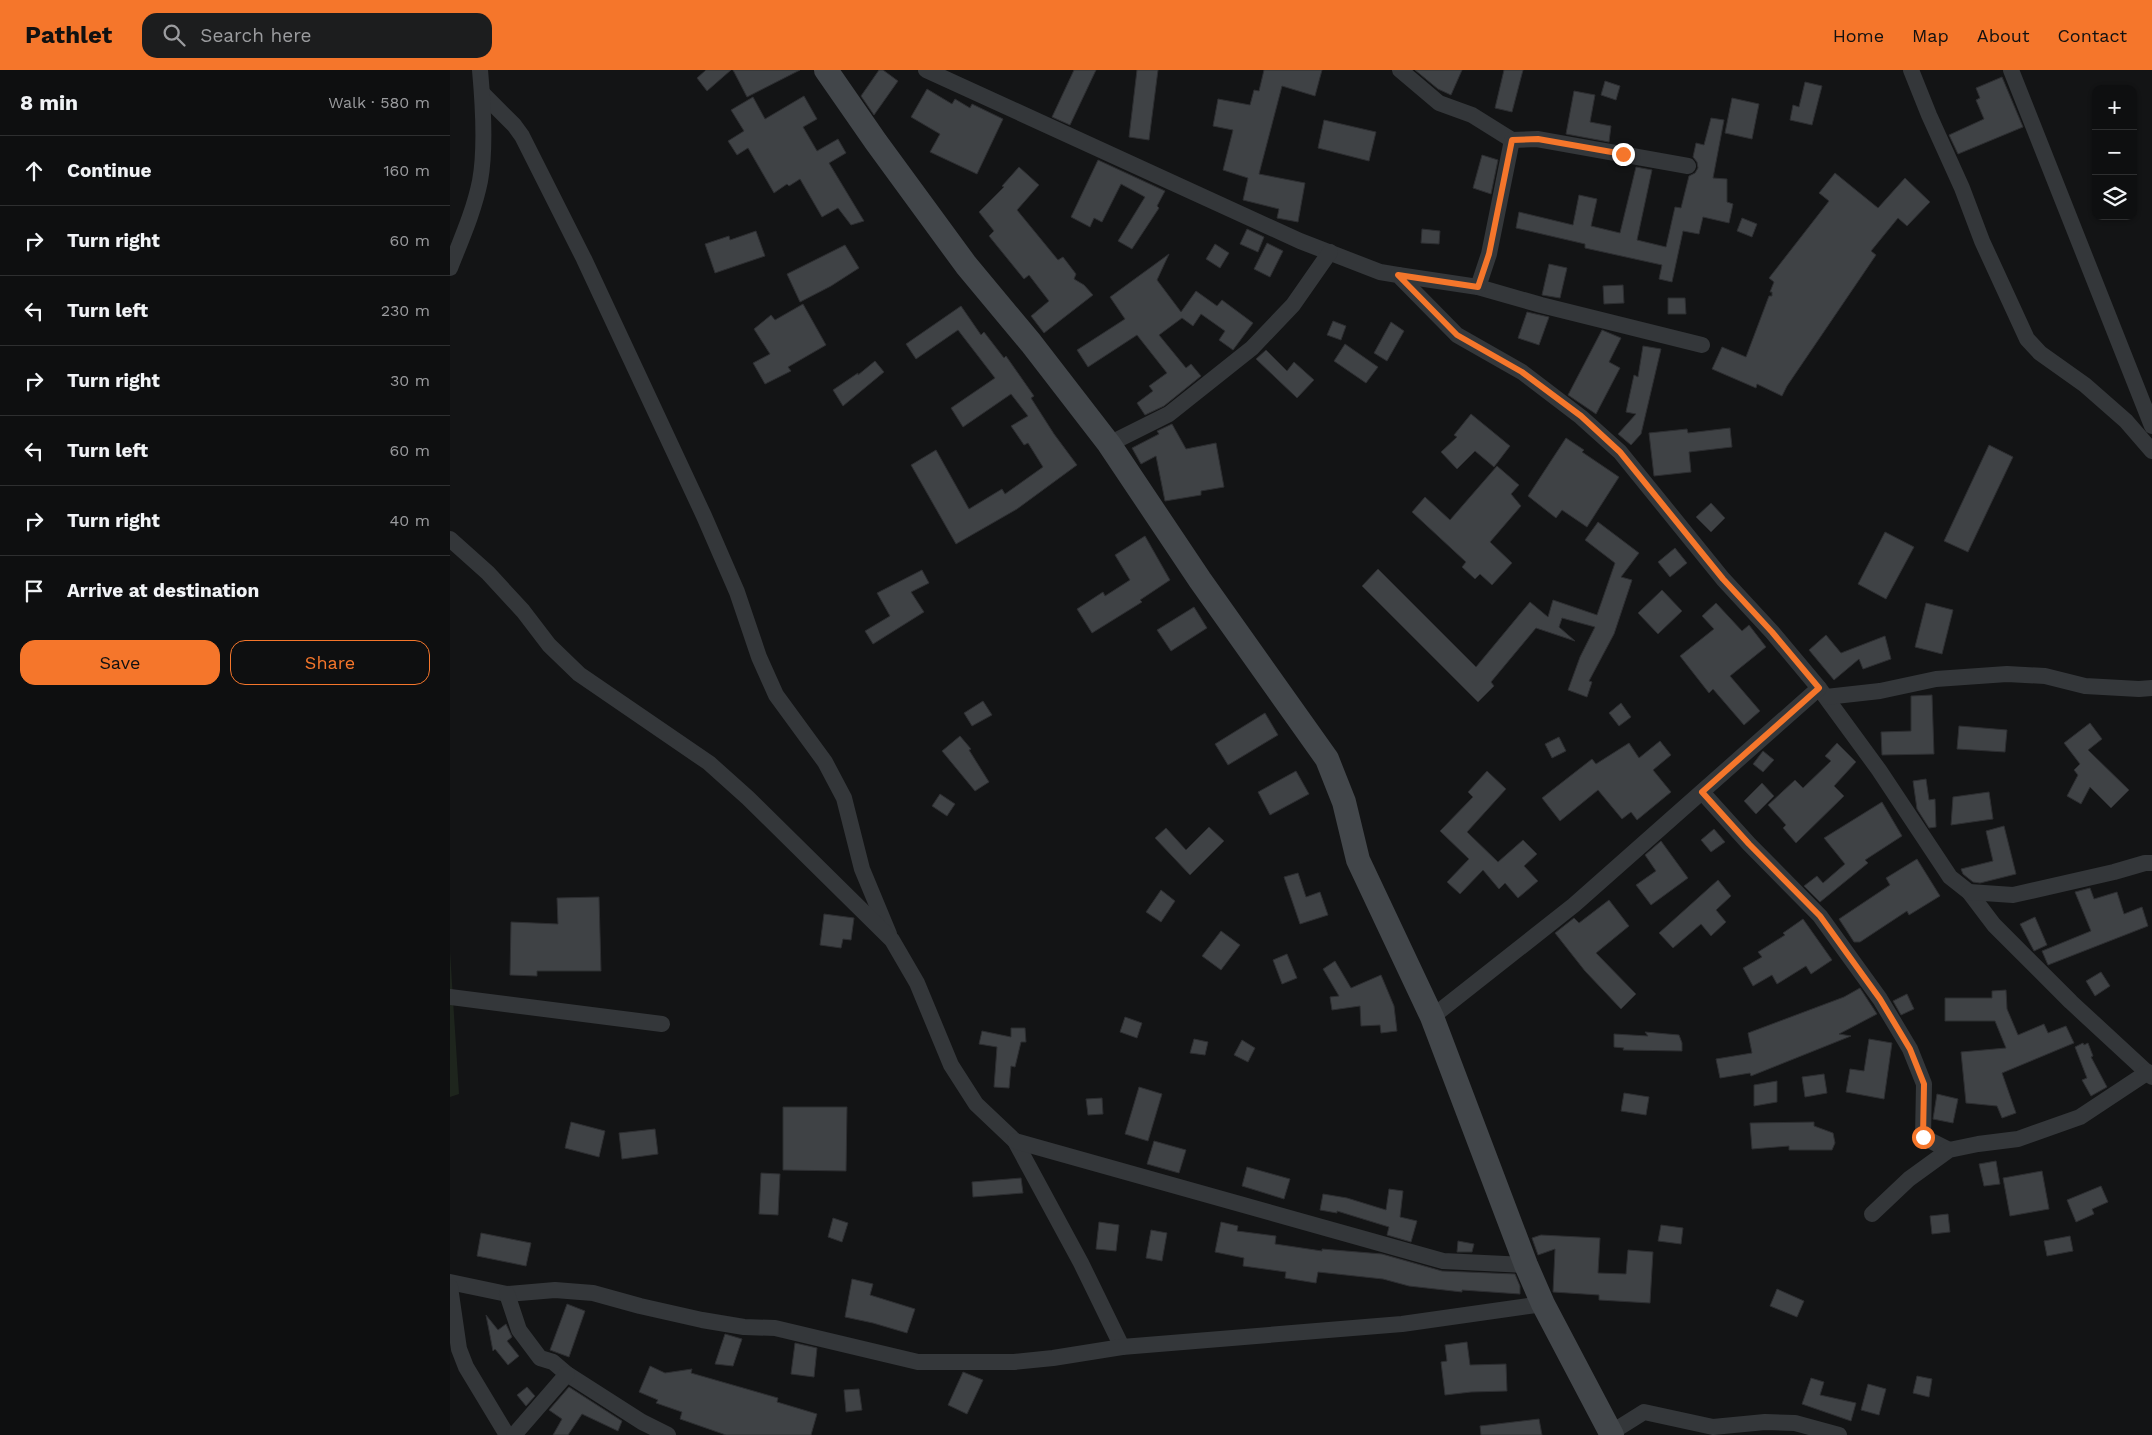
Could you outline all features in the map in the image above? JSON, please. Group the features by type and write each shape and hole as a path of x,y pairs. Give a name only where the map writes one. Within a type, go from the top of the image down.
{"main road":[{"path":"826,70 966,265 1031,343 1109,444 1200,580 1326,759 1344,802 1358,860 1432,1017 1526,1264 1543,1304 1612,1434"}],"street":[{"path":"450,268 470,217 480,180 482,93 480,70"},
{"path":"926,70 1300,241 1380,272 1478,287 1541,305 1702,345"},
{"path":"1400,70 1439,103 1472,115 1512,140 1538,139 1688,166"},
{"path":"1911,70 1962,188 1982,241 2027,338 2040,352 2085,385 2126,421 2152,451"},
{"path":"2011,70 2152,426"},
{"path":"482,93 514,125 522,136 584,259 704,516 736,592 759,657 776,695 825,762 844,798 862,870 892,940 917,984 951,1065 960,1082 976,1104 1014,1141 1081,1263 1122,1347"},
{"path":"1478,287 1489,254 1512,140"},
{"path":"1109,444 1169,414 1252,348 1293,305 1330,252"},
{"path":"1398,275 1457,335 1522,372 1581,416 1620,452 1723,579 1772,632 1823,692 1879,770 1950,877 1969,892 1994,925 2077,1008 2150,1074 2080,1116 2018,1139 1949,1150 1910,1179 1872,1214"},
{"path":"450,539 488,573 523,611 549,645 579,674 709,763 748,798 892,940"},
{"path":"1432,1017 1574,905 1702,792 1823,692 1880,691 1936,679 2007,674 2045,676 2085,686 2139,690 2152,688"},
{"path":"1702,792 1749,844 1820,916 1880,999 1910,1049 1924,1084 1923,1137 1949,1150"},
{"path":"1969,892 2013,895 2145,863 2152,863"},
{"path":"450,997 662,1024"},
{"path":"1014,1141 1443,1261 1526,1264"},
{"path":"450,1282 507,1294 556,1290 594,1293 702,1320 744,1327 775,1328 918,1362 1014,1362 1122,1347 1402,1324 1543,1304"},
{"path":"450,1287 459,1350 466,1367 510,1434 567,1374"},
{"path":"507,1294 519,1330 540,1358 553,1362 567,1374 642,1422 668,1435"},
{"path":"1612,1434 1644,1412 1713,1427 1766,1422 1795,1423 1839,1435"}],"shaded area":[{"path":"450,951 459,1094 450,1097"}],"building":[{"path":"706,70 731,70 707,91 697,78"},
{"path":"733,70 800,70 747,97"},
{"path":"879,70 883,70 898,81 874,115 861,96"},
{"path":"1074,70 1096,70 1070,125 1052,117"},
{"path":"1137,70 1158,70 1149,140 1129,137"},
{"path":"1264,70 1322,70 1315,96 1282,86 1259,174 1305,183 1298,222 1277,218 1279,209 1243,200 1248,178 1223,170 1233,130 1213,126 1218,99 1250,105 1254,90 1259,91"},
{"path":"1415,70 1462,70 1451,95 1438,89"},
{"path":"1504,70 1523,70 1512,112 1495,108"},
{"path":"2002,77 2023,127 1958,154 1949,135 1984,119 1976,100 1980,98 1976,88"},
{"path":"1605,81 1620,86 1616,100 1601,95"},
{"path":"1805,82 1822,86 1812,125 1790,120 1793,105 1799,107"},
{"path":"927,89 952,104 955,99 970,108 972,104 1003,119 977,174 930,152 940,134 911,117"},
{"path":"1574,91 1595,95 1590,122 1611,126 1609,142 1566,134"},
{"path":"804,96 817,119 803,127 817,151 838,139 846,153 829,163 864,221 851,225 838,208 822,217 800,179 789,186 787,184 774,193 748,148 737,155 728,141 744,131 731,110 753,97 765,119"},
{"path":"1732,98 1759,104 1752,139 1725,133"},
{"path":"1711,118 1724,120 1713,178 1727,179 1727,202 1733,204 1729,223 1703,217 1699,234 1683,231 1672,282 1659,279 1662,265 1585,248 1585,244 1516,228 1519,212 1573,225 1579,195 1597,199 1591,226 1620,233 1636,167 1652,170 1637,240 1666,247 1675,207 1681,208 1689,176 1695,173 1698,168 1697,162 1693,157 1696,143 1704,145"},
{"path":"1324,120 1376,132 1369,161 1318,148"},
{"path":"1482,155 1498,160 1491,194 1473,188"},
{"path":"1098,160 1165,191 1157,206 1159,208 1132,249 1118,241 1145,197 1121,184 1102,222 1094,218 1090,227 1071,217"},
{"path":"1019,167 1039,185 1017,210 1058,260 1063,257 1076,274 1074,279 1084,285 1093,295 1044,333 1031,316 1049,301 1029,275 1024,279 989,236 994,231 979,212 1004,187 1002,186"},
{"path":"1835,173 1878,208 1905,178 1930,202 1907,226 1898,218 1871,251 1876,255 1782,396 1757,384 1756,388 1712,369 1722,347 1746,357 1769,296 1772,296 1772,292 1770,292 1774,282 1769,278 1829,201 1819,193"},
{"path":"1742,218 1757,224 1752,237 1737,231"},
{"path":"1247,229 1264,237 1258,252 1240,244"},
{"path":"1422,229 1440,231 1439,244 1421,243"},
{"path":"756,231 765,256 715,273 705,244 729,236 730,240"},
{"path":"1267,243 1283,251 1270,277 1254,269"},
{"path":"1215,244 1229,253 1220,268 1206,259"},
{"path":"845,245 859,268 831,286 800,302 787,274"},
{"path":"1169,254 1157,280 1181,312 1196,291 1217,306 1222,300 1253,323 1233,350 1219,340 1225,331 1201,314 1193,326 1182,318 1159,335 1186,368 1191,364 1201,376 1164,406 1145,415 1137,403 1153,391 1149,386 1167,373 1137,335 1088,367 1077,350 1125,319 1110,297"},
{"path":"1549,264 1567,268 1560,298 1542,295"},
{"path":"1623,285 1624,303 1604,304 1603,286"},
{"path":"1668,298 1685,298 1686,314 1668,314"},
{"path":"803,304 826,345 788,367 791,371 765,384 753,363 770,354 754,329 771,315 775,320"},
{"path":"961,306 981,335 984,332 1004,358 1006,356 1034,396 1031,398 1054,434 1077,465 1017,509 956,544 911,465 936,450 969,509 1002,489 1005,494 1043,467 1028,443 1024,445 1011,426 1028,416 1011,394 963,427 951,408 995,378 958,330 916,359 906,344"},
{"path":"1527,312 1549,317 1539,345 1518,338"},
{"path":"1333,321 1346,326 1341,340 1327,335"},
{"path":"1391,322 1404,331 1387,361 1374,353"},
{"path":"1602,330 1621,338 1609,362 1620,368 1596,414 1568,395"},
{"path":"1345,344 1378,367 1366,383 1334,361"},
{"path":"1643,346 1661,349 1641,434 1631,445 1618,434 1636,414 1626,412 1634,375 1638,377"},
{"path":"1266,350 1287,371 1294,362 1314,380 1297,398 1256,359"},
{"path":"875,361 884,372 843,406 833,390 858,373 858,375"},
{"path":"1471,414 1510,446 1494,467 1475,451 1457,469 1441,452 1457,437 1454,435"},
{"path":"1172,424 1186,449 1216,443 1224,487 1201,491 1201,495 1165,501 1156,456 1141,464 1132,448 1159,434 1157,431"},
{"path":"1730,428 1732,447 1689,452 1691,472 1654,476 1649,433 1687,429 1688,433"},
{"path":"1566,438 1584,450 1582,452 1619,477 1587,527 1562,510 1556,518 1528,496"},
{"path":"1989,445 2013,457 1968,552 1944,541"},
{"path":"1497,466 1519,485 1511,494 1521,506 1490,542 1512,563 1492,585 1480,574 1475,579 1462,567 1466,562 1412,512 1425,497 1450,520"},
{"path":"1711,503 1725,518 1711,532 1696,517"},
{"path":"1598,522 1639,553 1621,577 1632,580 1614,634 1589,681 1592,682 1587,697 1568,690 1580,657 1595,627 1562,618 1559,627 1575,641 1536,628 1491,682 1494,686 1478,702 1362,586 1378,569 1476,667 1530,602 1548,617 1553,600 1597,615 1615,563 1585,540"},
{"path":"1885,532 1914,547 1886,599 1858,584"},
{"path":"1145,536 1170,580 1140,600 1142,602 1092,633 1077,609 1103,592 1105,596 1130,580 1115,555"},
{"path":"1675,548 1687,563 1670,577 1658,562"},
{"path":"922,570 929,583 911,592 924,612 873,644 865,631 890,616 877,593"},
{"path":"1662,590 1682,611 1658,634 1638,613"},
{"path":"1716,603 1742,631 1749,625 1766,647 1730,676 1760,711 1744,725 1713,689 1709,693 1680,656 1714,629 1702,616"},
{"path":"1926,603 1953,610 1942,654 1915,647"},
{"path":"1194,607 1207,628 1171,651 1157,630"},
{"path":"1826,635 1841,653 1885,636 1891,659 1863,669 1859,659 1834,680 1809,650"},
{"path":"1932,695 1934,754 1882,755 1881,732 1911,731 1911,696"},
{"path":"983,701 992,715 972,726 964,713"},
{"path":"1621,703 1631,717 1619,726 1609,713"},
{"path":"1265,713 1278,735 1228,765 1215,744"},
{"path":"2090,723 2102,739 2088,750 2129,790 2111,808 2090,787 2081,804 2067,796 2078,775 2074,770 2080,764 2064,743"},
{"path":"1959,726 2007,730 2005,752 1957,749"},
{"path":"960,736 971,749 969,750 989,782 975,791 942,751"},
{"path":"1559,737 1566,751 1552,758 1545,744"},
{"path":"1660,741 1671,755 1653,770 1671,792 1637,820 1631,812 1622,819 1598,790 1560,821 1542,798 1592,759 1596,764 1629,743 1639,758"},
{"path":"1837,743 1856,762 1834,786 1844,796 1796,843 1783,828 1786,825 1768,805 1795,780 1803,788 1831,761 1825,756"},
{"path":"1763,751 1774,760 1763,772 1753,764"},
{"path":"1296,771 1309,794 1270,815 1258,792"},
{"path":"1487,771 1506,789 1467,832 1498,862 1523,840 1537,854 1524,866 1538,881 1518,898 1505,883 1499,889 1483,870 1460,894 1447,882 1469,859 1440,831 1473,797 1468,792"},
{"path":"1926,779 1929,800 1935,799 1936,827 1929,828 1917,809 1913,781"},
{"path":"1762,783 1774,796 1756,814 1744,801"},
{"path":"1989,792 1993,819 1951,825 1953,797"},
{"path":"940,794 955,804 947,816 932,806"},
{"path":"1882,802 1902,836 1865,860 1868,863 1820,902 1804,886 1817,876 1823,883 1845,864 1824,838"},
{"path":"2004,826 2016,874 1980,883 1973,882 1963,874 1961,869 1993,861 1986,831"},
{"path":"1209,827 1224,841 1190,875 1155,838 1166,828 1186,850"},
{"path":"1714,829 1725,842 1711,852 1701,840"},
{"path":"1661,841 1688,878 1651,905 1636,885 1656,871 1645,855"},
{"path":"1917,859 1940,896 1909,915 1907,911 1860,942 1854,942 1839,919 1890,885 1886,878"},
{"path":"1298,873 1306,897 1320,892 1328,915 1300,924 1284,877"},
{"path":"1718,880 1731,896 1716,910 1726,922 1711,936 1701,924 1673,948 1659,933"},
{"path":"2090,888 2094,899 2117,892 2124,914 2142,907 2148,926 2048,965 2042,951 2091,931 2075,892"},
{"path":"1161,890 1175,901 1161,922 1146,912"},
{"path":"599,897 601,971 537,971 537,976 510,975 511,922 558,924 557,898"},
{"path":"1609,900 1629,926 1596,953 1636,994 1621,1009 1585,971 1555,933 1574,918 1579,923"},
{"path":"824,914 854,918 851,940 843,939 841,948 820,945"},
{"path":"2035,917 2047,945 2034,951 2020,924"},
{"path":"1803,919 1832,960 1811,974 1806,966 1777,984 1772,975 1753,986 1743,968 1762,957 1758,952 1785,935 1783,933"},
{"path":"1221,931 1240,945 1221,970 1202,956"},
{"path":"1287,954 1297,978 1282,984 1273,960"},
{"path":"1335,961 1351,988 1381,975 1394,1006 1397,1031 1381,1033 1380,1025 1361,1026 1360,1006 1332,1010 1330,997 1339,996 1323,969"},
{"path":"2101,972 2110,986 2095,996 2086,981"},
{"path":"1860,988 1877,1014 1839,1034 1851,1036 1751,1076 1750,1073 1720,1078 1716,1059 1752,1053 1748,1033 1844,997"},
{"path":"2006,990 2007,1009 2018,1035 2044,1024 2048,1033 2066,1026 2074,1043 2002,1073 2016,1113 2002,1118 1997,1106 1966,1103 1961,1052 2006,1048 1995,1021 1945,1021 1945,998 1992,998 1992,991"},
{"path":"1907,994 1914,1009 1901,1015 1893,1001"},
{"path":"1125,1017 1142,1023 1137,1038 1120,1032"},
{"path":"1011,1028 1025,1028 1026,1042 1021,1042 1015,1067 1011,1066 1009,1088 994,1087 997,1047 979,1044 982,1031 1011,1037"},
{"path":"1645,1032 1679,1035 1682,1051 1623,1050 1624,1048 1614,1047 1614,1034 1648,1036"},
{"path":"1194,1039 1208,1042 1205,1055 1190,1053"},
{"path":"1869,1039 1892,1043 1884,1099 1846,1092 1850,1069 1864,1071"},
{"path":"1242,1040 1255,1048 1248,1062 1234,1055"},
{"path":"2083,1043 2084,1045 2088,1043 2093,1056 2091,1057 2107,1087 2091,1096 2082,1080 2087,1078 2075,1047"},
{"path":"1824,1074 1827,1093 1805,1097 1802,1077"},
{"path":"1777,1081 1777,1102 1754,1106 1754,1085"},
{"path":"1139,1087 1162,1094 1148,1141 1125,1134"},
{"path":"1624,1093 1649,1097 1646,1115 1621,1111"},
{"path":"1937,1094 1958,1099 1953,1123 1933,1119"},
{"path":"1102,1098 1103,1114 1088,1115 1086,1099"},
{"path":"783,1107 847,1107 846,1171 783,1170"},
{"path":"571,1122 605,1131 599,1157 565,1148"},
{"path":"1814,1122 1814,1126 1833,1133 1835,1143 1832,1150 1789,1150 1789,1146 1752,1149 1750,1123"},
{"path":"655,1129 658,1154 622,1159 619,1133"},
{"path":"1154,1141 1186,1150 1179,1173 1147,1164"},
{"path":"1996,1161 2000,1184 1984,1186 1979,1164"},
{"path":"1247,1167 1290,1179 1284,1199 1242,1186"},
{"path":"2042,1171 2049,1209 2010,1216 2003,1178"},
{"path":"761,1173 780,1174 778,1215 759,1214"},
{"path":"1021,1178 1023,1193 973,1197 972,1182"},
{"path":"2101,1186 2108,1202 2092,1209 2094,1214 2076,1222 2067,1200"},
{"path":"1389,1189 1403,1191 1400,1217 1417,1221 1411,1242 1387,1235 1389,1227 1337,1211 1337,1213 1320,1210 1323,1194 1347,1198 1386,1210"},
{"path":"1948,1214 1950,1232 1932,1234 1930,1216"},
{"path":"833,1218 848,1223 842,1242 828,1237"},
{"path":"1099,1222 1119,1225 1116,1251 1096,1249"},
{"path":"1221,1222 1238,1226 1237,1231 1276,1236 1275,1244 1322,1251 1322,1249 1382,1254 1442,1271 1515,1274 1520,1286 1520,1294 1462,1290 1462,1292 1409,1286 1383,1279 1318,1272 1316,1283 1285,1278 1286,1272 1243,1266 1244,1258 1215,1252"},
{"path":"1661,1225 1683,1228 1681,1244 1658,1241"},
{"path":"1151,1230 1167,1233 1162,1261 1146,1258"},
{"path":"481,1233 531,1243 526,1266 477,1256"},
{"path":"1541,1235 1600,1238 1598,1273 1626,1274 1628,1250 1653,1252 1650,1303 1599,1300 1599,1295 1553,1292 1555,1249 1538,1255 1532,1238"},
{"path":"2070,1236 2073,1251 2047,1256 2044,1241"},
{"path":"1458,1241 1474,1244 1472,1252 1457,1252"},
{"path":"852,1279 873,1284 870,1295 915,1309 907,1333 845,1317"},
{"path":"1777,1289 1804,1301 1797,1317 1770,1306"},
{"path":"567,1304 585,1311 569,1357 550,1350"},
{"path":"486,1315 498,1330 506,1324 512,1337 507,1341 519,1356 508,1365 495,1349 493,1351"},
{"path":"725,1334 742,1339 733,1366 715,1364"},
{"path":"1467,1342 1470,1365 1506,1364 1507,1391 1445,1395 1441,1362 1447,1361 1445,1345"},
{"path":"795,1343 817,1348 814,1377 791,1374"},
{"path":"650,1366 665,1373 692,1369 691,1373 778,1398 777,1402 817,1414 811,1435 726,1435 680,1419 682,1412 656,1403 658,1400 639,1392"},
{"path":"963,1372 983,1380 967,1414 948,1405"},
{"path":"1917,1376 1932,1379 1929,1397 1913,1393"},
{"path":"1811,1378 1824,1382 1820,1395 1856,1403 1851,1421 1802,1404"},
{"path":"1868,1384 1886,1389 1879,1415 1861,1410"},
{"path":"527,1387 535,1396 526,1406 517,1395"},
{"path":"569,1387 622,1421 618,1431 582,1414 568,1435 553,1435 562,1419 549,1410"},
{"path":"859,1389 862,1410 846,1412 844,1390"},
{"path":"1539,1419 1542,1435 1481,1435 1480,1426"}],"route":[{"path":"1623,154 1538,139 1512,140 1489,254 1478,287 1398,275 1457,335 1522,372 1581,416 1620,452 1723,579 1772,632 1819,688 1702,792 1749,844 1820,916 1880,999 1910,1049 1924,1084 1923,1137"}]}
